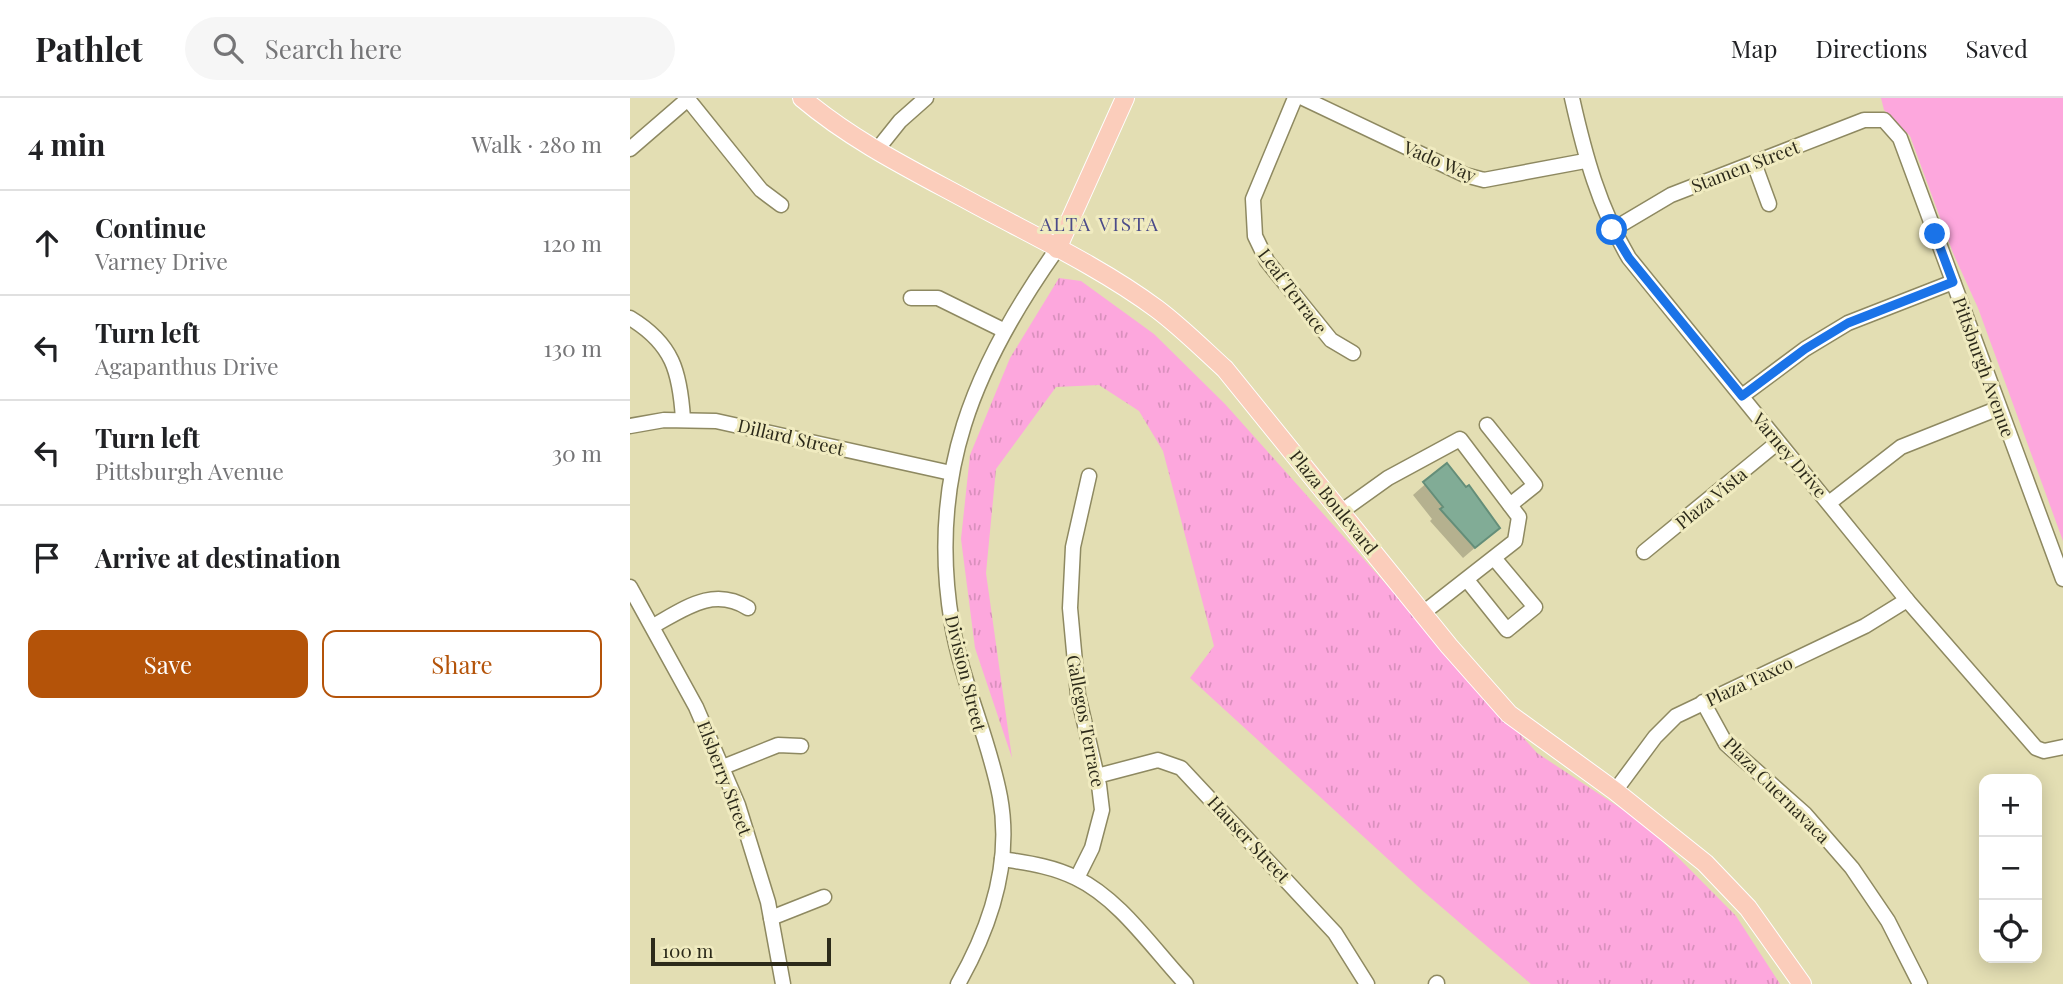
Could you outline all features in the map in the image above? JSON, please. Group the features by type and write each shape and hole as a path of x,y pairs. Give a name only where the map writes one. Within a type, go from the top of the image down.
{"main road":[{"name":"Plaza Boulevard","path":"802,98 831,123 876,151 1057,248 1156,308 1225,369 1423,613 1509,714 1615,791 1705,863 1748,908 1802,984"},
{"name":"Division Street","path":"1057,248 1125,98"}],"street":[{"path":"630,149 688,98 761,190 781,205"},
{"path":"876,151 900,121 926,98"},
{"name":"Leaf Terrace","path":"1295,98 1253,199 1255,236 1267,261 1331,340 1353,353"},
{"name":"Vado Way","path":"1303,98 1465,175 1484,180 1585,161"},
{"name":"Varney Drive","path":"1572,98 1585,161 1612,230 1629,258 1907,600 2036,748 2044,751 2063,747"},
{"name":"Stamen Street","path":"1612,230 1671,195 1864,120 1884,120"},
{"name":"Pittsburgh Avenue","path":"1884,120 1900,138 2063,579"},
{"path":"1754,163 1769,204"},
{"name":"Division Street","path":"958,984 990,916 1004,839 1000,796 952,623 946,561 951,473 968,406 1003,330 1057,248"},
{"path":"1742,396 1805,349 1848,323 1953,282"},
{"path":"911,298 938,298 1003,330"},
{"path":"630,318 660,342 675,365 680,378 683,419"},
{"path":"1829,503 1901,447 1999,408"},
{"name":"Dillard Street","path":"630,426 683,419 716,421 951,473"},
{"path":"1487,425 1535,485 1510,505"},
{"path":"1342,511 1388,478 1460,439 1519,517 1515,541 1423,613"},
{"name":"Plaza Vista","path":"1644,552 1777,443"},
{"name":"Gallegos Terrace","path":"1077,878 1100,826 1102,810 1078,695 1070,608 1073,547 1089,476"},
{"path":"1467,580 1507,630 1535,607 1494,558"},
{"name":"Elsberry Street","path":"630,587 696,707 723,767 753,853 771,918 783,984"},
{"path":"653,626 705,599 723,598 748,608"},
{"name":"Plaza Taxco","path":"1615,791 1655,737 1676,716 1865,626 1907,600"},
{"name":"Plaza Cuernavaca","path":"1703,702 1726,744 1805,814 1852,868 1888,921 1920,984"},
{"path":"723,767 778,746 801,746"},
{"name":"Hauser Street","path":"1097,776 1158,760 1181,768 1335,933 1367,984"},
{"path":"1002,859 1038,864 1077,878 1115,907 1186,984"},
{"path":"771,918 824,897"}],"green space":[{"path":"1881,98 2063,98 2063,541 1978,308 1953,253 1910,136 1884,110"},
{"path":"1059,278 1081,281 1154,334 1225,404 1537,753 1646,825 1736,916 1780,984 1531,984 1424,892 1190,678 1214,646 1163,451 1139,411 1099,385 1056,387 996,469 986,573 1012,758 975,648 961,539 970,455 1010,358"}],"building":[{"path":"1447,463 1466,487 1469,485 1500,528 1475,548 1440,509 1443,507 1423,482"}],"district":[{"name":"ALTA VISTA","path":"1100,223"}],"route":[{"path":"1612,230 1629,258 1742,396 1805,349 1848,323 1953,282 1935,234"}]}
